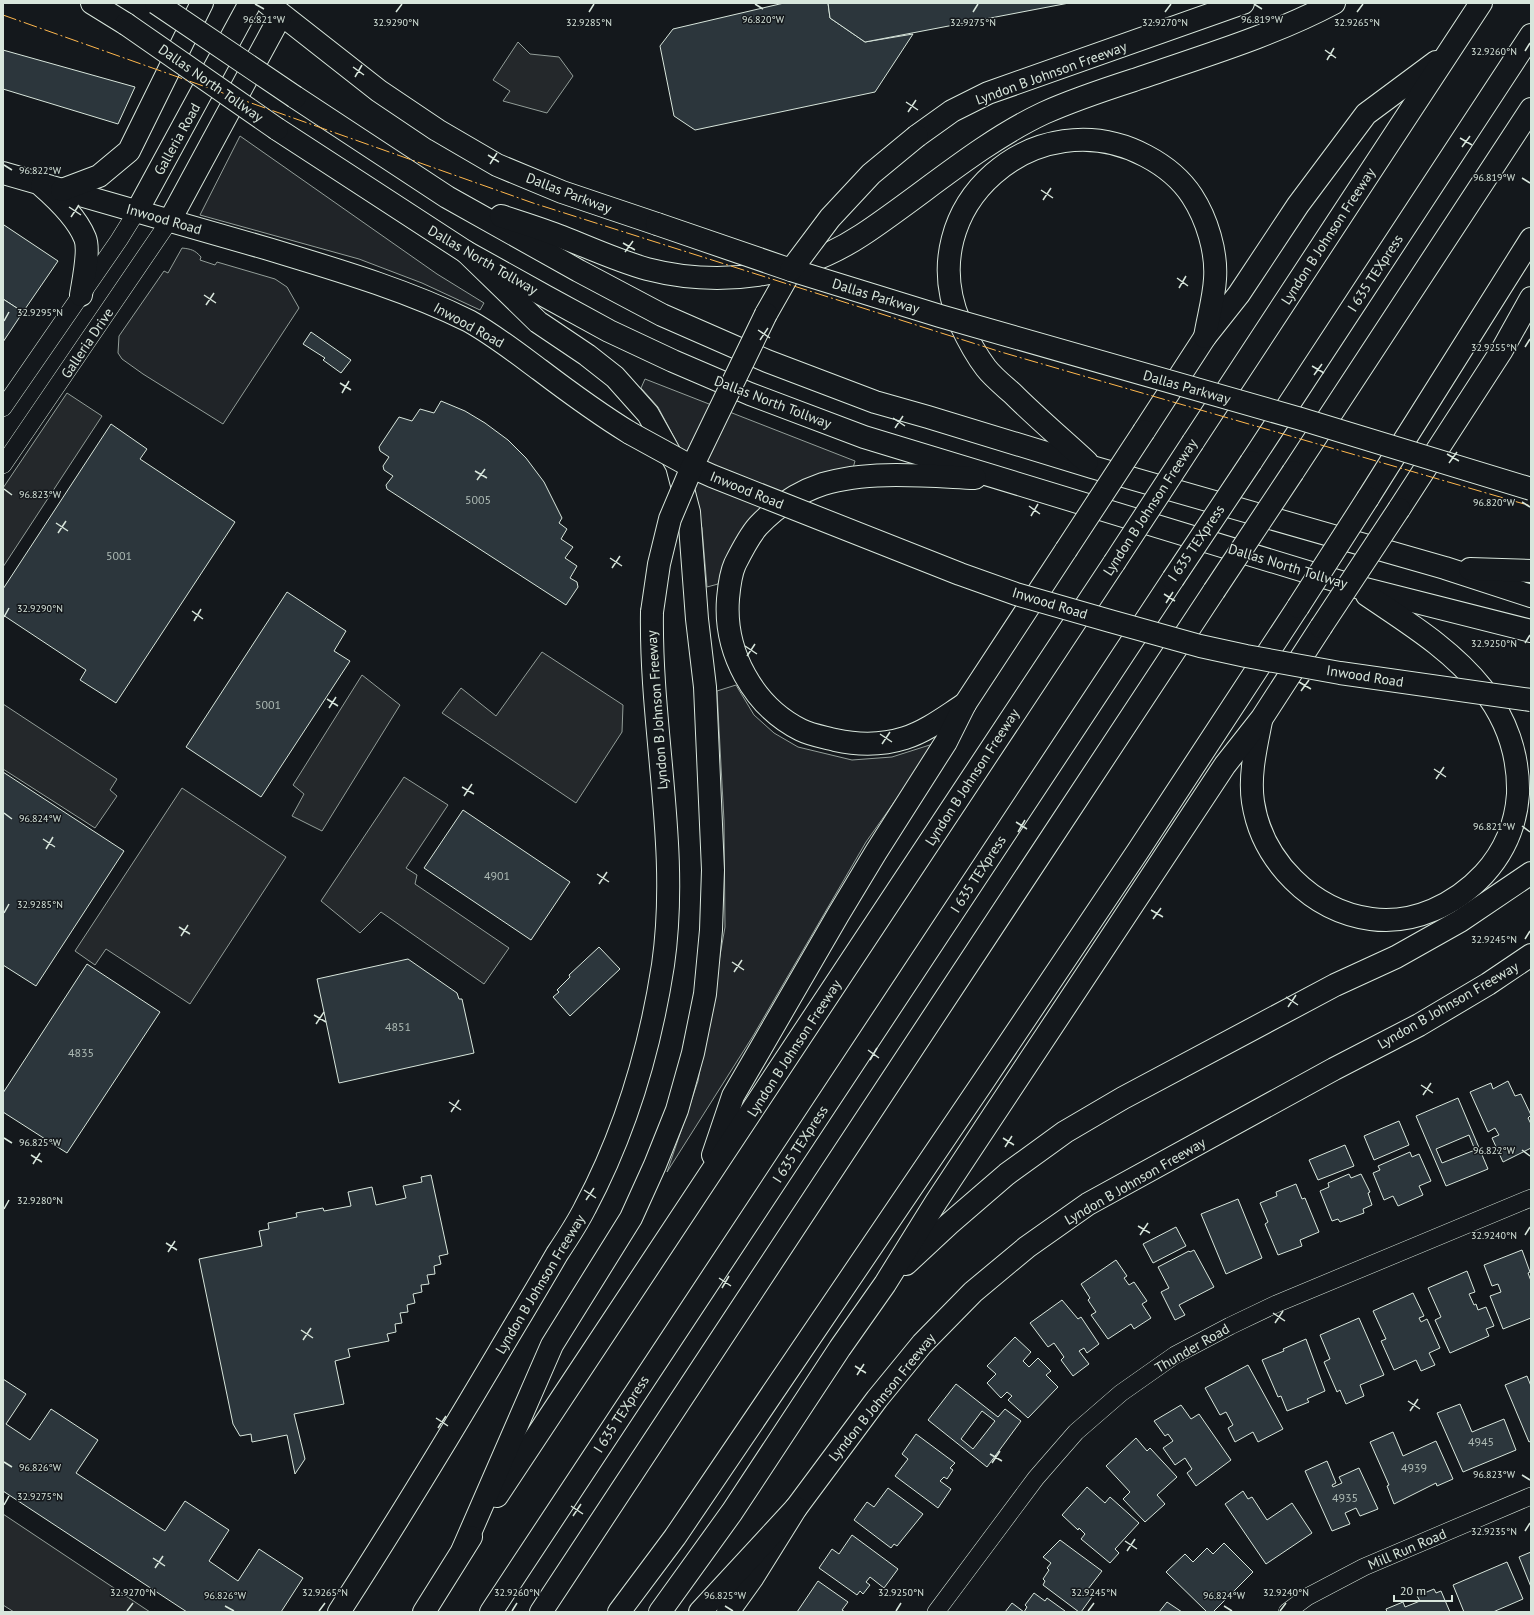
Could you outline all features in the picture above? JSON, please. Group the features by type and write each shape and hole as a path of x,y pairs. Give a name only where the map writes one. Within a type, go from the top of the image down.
{"main road":[{"name":"Dallas North Tollway","path":"92,3 126,24 277,129 466,252 609,331 672,361 750,394 864,437 1004,478 1357,587 1531,632"},
{"path":"156,3 447,197 662,315 767,361 875,402 928,416 1092,467 1445,568 1531,596"},
{"path":"62,190 99,176 130,151 202,3"},
{"name":"Galleria Road","path":"137,211 250,3"},
{"name":"Lyndon B Johnson Freeway","path":"339,1612 466,1408 585,1207 618,1135 638,1075 649,1034 663,964 667,910 668,859 651,654 652,612 659,564 670,519 692,467 766,314 791,270 830,218 855,190 871,174 917,136 952,112 988,94 1243,3"},
{"path":"447,197 646,268 698,277 733,277 767,274 793,268 831,253 861,235 982,150 1042,114 1075,100 1252,39 1334,3"},
{"name":"Lyndon B Johnson Freeway","path":"424,1612 462,1549 1114,563 1481,3"},
{"path":"170,220 274,9"},
{"name":"Dallas Parkway","path":"274,9 379,91 437,130 497,164 562,192 791,270 940,316 1301,419 1531,489"},
{"name":"I 635 TEXpress","path":"491,1612 1251,462 1531,35"},
{"path":"704,1185 733,1096 872,858 946,742 965,704 1205,337 1239,294 1298,205 1366,114 1447,55"},
{"path":"541,1612 1531,109"},
{"path":"1092,467 986,368 960,323 951,292 950,266 953,238 962,212 978,188 999,168 1021,155 1048,144 1076,139 1103,140 1134,150 1159,163 1184,184 1201,210 1212,242 1216,279 1205,337"},
{"name":"Inwood Road","path":"3,173 170,220 316,264 402,292 471,323 510,347 620,427 692,467 960,574 1016,594 1200,646 1246,656 1340,673 1531,700"},
{"path":"38,183 65,207 86,238 86,264 81,295"},
{"path":"619,1612 676,1537 1138,851 1368,498 1531,239"},
{"path":"462,1549 552,1345 631,1218 655,1165 677,1110 693,1053 705,994 711,930 713,870 705,687 697,619 689,512 677,466 648,414 615,377 587,355 538,322 466,252"},
{"path":"660,1612 732,1512 840,1348 885,1284 940,1195 1220,772 1262,718 1502,350 1531,298"},
{"path":"1502,350 1531,330"},
{"path":"965,704 926,728 906,738 886,742 864,744 842,742 801,730 766,704 751,686 739,667 732,647 729,630 729,588 734,566 758,526 798,495 824,484 854,478 889,476 1004,478"},
{"path":"1445,568 1531,571"},
{"path":"1262,718 1252,775 1253,802 1260,826 1269,848 1281,868 1298,886 1321,902 1346,913 1371,919 1394,920 1422,914 1448,904 1472,887 1493,863 1509,835 1517,806 1518,776 1514,749 1503,720 1483,689 1463,665 1437,643 1357,587"},
{"path":"885,1284 949,1224 1007,1174 1065,1132 1144,1086 1335,985 1396,957 1460,921 1531,873"},
{"name":"Lyndon B Johnson Freeway","path":"728,1612 753,1577 796,1508 877,1399 922,1344 973,1292 1027,1247 1088,1204 1334,1069 1420,1025 1488,984 1531,955"},
{"path":"700,1612 796,1508"}],"street":[{"path":"3,408 119,240 137,211"},
{"name":"Galleria Drive","path":"3,465 170,220"},
{"name":"Thunder Road","path":"936,1612 1036,1478 1076,1432 1121,1393 1175,1355 1276,1304 1531,1198"},
{"name":"Mill Run Road","path":"1287,1612 1307,1597 1364,1567 1531,1496"}],"shaded area":[{"path":"518,42 530,54 559,57 573,76 547,113 503,101 510,91 493,80"},
{"path":"240,136 437,274 484,303 480,310 422,283 359,259 200,215"},
{"path":"182,248 193,250 201,257 200,260 215,265 217,262 275,279 287,287 299,308 223,424 143,374 122,359 118,353 119,336 164,271 168,273"},
{"path":"645,379 855,461 853,468 805,480 725,563 718,584 707,587 702,528 676,441 658,407 641,388"},
{"path":"67,393 102,416 3,567 3,488"},
{"path":"542,652 623,705 622,732 576,803 442,713 461,688 496,716"},
{"path":"362,675 400,705 322,831 292,816 304,794 293,785"},
{"path":"736,685 754,715 774,733 798,747 852,760 892,757 936,743 866,842 753,1036 667,1172 698,1081 725,927 724,821 717,691"},
{"path":"3,704 117,779 110,790 117,796 95,828 3,769"},
{"path":"404,777 448,805 406,868 417,875 415,884 509,948 484,984 381,912 360,933 321,901"},
{"path":"182,788 286,857 190,1004 106,949 95,965 75,951"},
{"path":"3,1514 150,1612 14,1612 3,1605"}],"building":[{"path":"784,3 828,3 830,18 865,42 913,34 875,92 695,130 674,116 660,46 673,29"},
{"path":"828,3 1069,3 865,42 830,18"},
{"path":"3,50 135,87 118,124 3,89"},
{"path":"4,225 58,261 23,312 3,299"},
{"path":"3,299 23,312 3,342"},
{"path":"311,332 351,360 341,373 323,360 325,358 303,344"},
{"path":"441,401 465,411 485,423 508,440 526,458 544,482 562,518 559,523 567,529 561,539 573,547 565,558 577,566 570,578 577,582 578,587 566,605 387,489 386,485 393,476 384,470 383,466 389,457 380,451 379,447 399,417 412,421 420,409 434,413"},
{"path":"111,424 147,449 140,459 235,522 116,703 80,680 86,670 3,615 3,589"},
{"path":"287,592 346,631 334,651 350,661 261,797 186,747"},
{"path":"3,772 124,851 36,986 3,965"},
{"path":"463,810 570,882 531,940 424,868"},
{"path":"599,947 620,969 570,1016 553,997 559,992 557,990 570,977 569,975"},
{"path":"408,959 457,993 459,999 462,999 474,1053 339,1083 317,979"},
{"path":"87,964 160,1012 67,1153 3,1112 3,1093"},
{"path":"1508,1081 1515,1096 1521,1094 1531,1115 1528,1118 1531,1124 1531,1148 1503,1162 1492,1138 1499,1135 1495,1128 1488,1132 1470,1092 1491,1083 1493,1089"},
{"path":"1458,1098 1488,1169 1446,1186 1416,1116","holes":["1469,1135 1475,1150 1442,1163 1436,1149"]},
{"path":"1399,1121 1409,1145 1374,1160 1364,1136"},
{"path":"1345,1145 1354,1166 1318,1180 1309,1160"},
{"path":"1410,1152 1412,1157 1419,1154 1431,1181 1419,1186 1423,1195 1398,1206 1393,1196 1384,1200 1373,1173 1380,1170 1378,1166"},
{"path":"1349,1174 1351,1178 1361,1174 1370,1192 1368,1193 1372,1205 1363,1209 1364,1213 1340,1222 1338,1219 1332,1221 1320,1191 1329,1187 1328,1183"},
{"path":"431,1175 448,1254 439,1256 441,1264 434,1266 435,1274 427,1275 429,1284 421,1285 422,1292 413,1294 415,1303 407,1305 408,1312 400,1313 402,1323 395,1324 396,1332 387,1334 389,1341 348,1349 350,1357 335,1361 344,1404 294,1414 305,1459 295,1474 287,1435 252,1442 251,1434 240,1436 233,1424 199,1259 262,1246 259,1231 269,1229 268,1223 297,1217 296,1213 323,1208 324,1211 351,1206 348,1192 372,1187 376,1205 406,1198 403,1186 422,1182 421,1177"},
{"path":"1296,1184 1302,1199 1305,1198 1319,1232 1300,1240 1302,1246 1278,1255 1265,1224 1268,1222 1260,1203 1277,1196 1276,1192"},
{"path":"1238,1199 1262,1258 1226,1274 1201,1214"},
{"path":"1176,1227 1186,1246 1153,1263 1143,1244"},
{"path":"1194,1250 1214,1287 1179,1305 1185,1315 1175,1320 1161,1292 1169,1288 1158,1267 1189,1251"},
{"path":"1522,1250 1530,1272 1528,1273 1531,1281 1531,1318 1503,1329 1490,1296 1501,1292 1498,1284 1492,1286 1484,1265"},
{"path":"1116,1260 1127,1276 1124,1278 1129,1285 1134,1282 1147,1301 1142,1304 1151,1318 1134,1329 1131,1324 1108,1339 1091,1315 1096,1312 1088,1300 1090,1298 1081,1284"},
{"path":"1467,1271 1475,1292 1469,1294 1474,1305 1476,1304 1478,1310 1486,1307 1494,1326 1486,1329 1489,1336 1450,1353 1435,1320 1441,1317 1428,1288"},
{"path":"1413,1293 1424,1316 1419,1318 1421,1322 1427,1319 1440,1348 1429,1353 1435,1365 1421,1371 1416,1360 1394,1370 1381,1341 1386,1339 1373,1311"},
{"path":"1062,1300 1078,1319 1081,1317 1099,1344 1087,1353 1084,1348 1079,1351 1089,1364 1073,1376 1061,1360 1064,1357 1054,1343 1048,1347 1030,1323"},
{"path":"1359,1318 1384,1375 1360,1385 1364,1396 1346,1404 1340,1390 1337,1392 1324,1362 1330,1359 1320,1335"},
{"path":"1015,1337 1031,1352 1023,1361 1029,1367 1038,1358 1051,1371 1046,1375 1058,1387 1028,1418 1008,1400 1012,1396 1007,1392 1001,1398 987,1383 996,1374 987,1366"},
{"path":"1306,1339 1325,1391 1307,1399 1309,1402 1287,1411 1281,1396 1278,1397 1262,1360 1284,1351 1283,1349"},
{"path":"1248,1365 1283,1429 1258,1442 1253,1432 1235,1442 1228,1428 1233,1425 1226,1412 1220,1415 1205,1388"},
{"path":"1527,1376 1531,1386 1531,1441 1529,1442 1505,1385"},
{"path":"3,1379 26,1394 6,1424 30,1440 51,1409 98,1440 76,1473 165,1531 185,1501 229,1530 209,1561 238,1581 259,1549 303,1578 281,1612 187,1612 3,1491"},
{"path":"956,1384 998,1417 1005,1409 1021,1421 987,1467 928,1420","holes":["982,1411 995,1421 973,1449 961,1439"]},
{"path":"1460,1404 1472,1432 1504,1419 1516,1450 1463,1472 1437,1413"},
{"path":"1181,1405 1191,1419 1199,1414 1231,1460 1196,1486 1187,1473 1192,1469 1185,1458 1175,1465 1163,1448 1173,1441 1168,1434 1165,1436 1154,1421"},
{"path":"1393,1432 1403,1456 1436,1441 1453,1479 1437,1486 1436,1483 1394,1504 1387,1486 1389,1485 1370,1442"},
{"path":"916,1434 955,1463 950,1468 953,1470 947,1479 944,1477 940,1481 951,1489 938,1508 895,1476 908,1459 902,1454"},
{"path":"1136,1438 1147,1451 1150,1448 1177,1477 1157,1495 1165,1504 1145,1522 1123,1499 1130,1492 1106,1466"},
{"path":"1327,1461 1336,1483 1332,1485 1333,1487 1342,1483 1339,1477 1359,1468 1378,1509 1360,1516 1356,1508 1345,1513 1350,1524 1332,1531 1305,1471"},
{"path":"1087,1487 1105,1503 1110,1497 1139,1523 1115,1549 1119,1553 1110,1563 1081,1539 1085,1534 1079,1528 1078,1530 1062,1515"},
{"path":"888,1488 923,1514 897,1546 894,1544 891,1548 854,1520 867,1502 874,1507"},
{"path":"1243,1491 1248,1499 1252,1497 1267,1520 1292,1503 1312,1533 1266,1564 1225,1504"},
{"path":"852,1535 898,1569 884,1588 870,1577 866,1582 870,1585 863,1594 860,1591 857,1595 819,1568 832,1549 839,1554"},
{"path":"1060,1540 1102,1571 1088,1589 1094,1594 1081,1612 1043,1585 1045,1581 1043,1579 1049,1570 1047,1568 1051,1563 1043,1557"},
{"path":"1224,1543 1253,1572 1213,1612 1207,1612 1166,1572 1185,1554 1193,1562 1207,1548 1213,1554"},
{"path":"1531,1552 1531,1587 1519,1557"},
{"path":"1507,1562 1523,1599 1493,1612 1464,1612 1453,1585"},
{"path":"818,1581 848,1602 842,1610 845,1612 797,1612"},
{"path":"1434,1589 1436,1593 1441,1591 1450,1612 1387,1612 1386,1609 1403,1602 1405,1607 1420,1601 1417,1596"},
{"path":"1034,1593 1045,1601 1047,1598 1065,1611 1064,1612 1024,1612 1027,1607 1025,1605"},
{"path":"1167,1602 1182,1612 1159,1612"},
{"path":"1012,1603 1024,1612 1005,1612"}],"power":[{"path":"3,15 533,203 1001,352 1531,506"}]}
